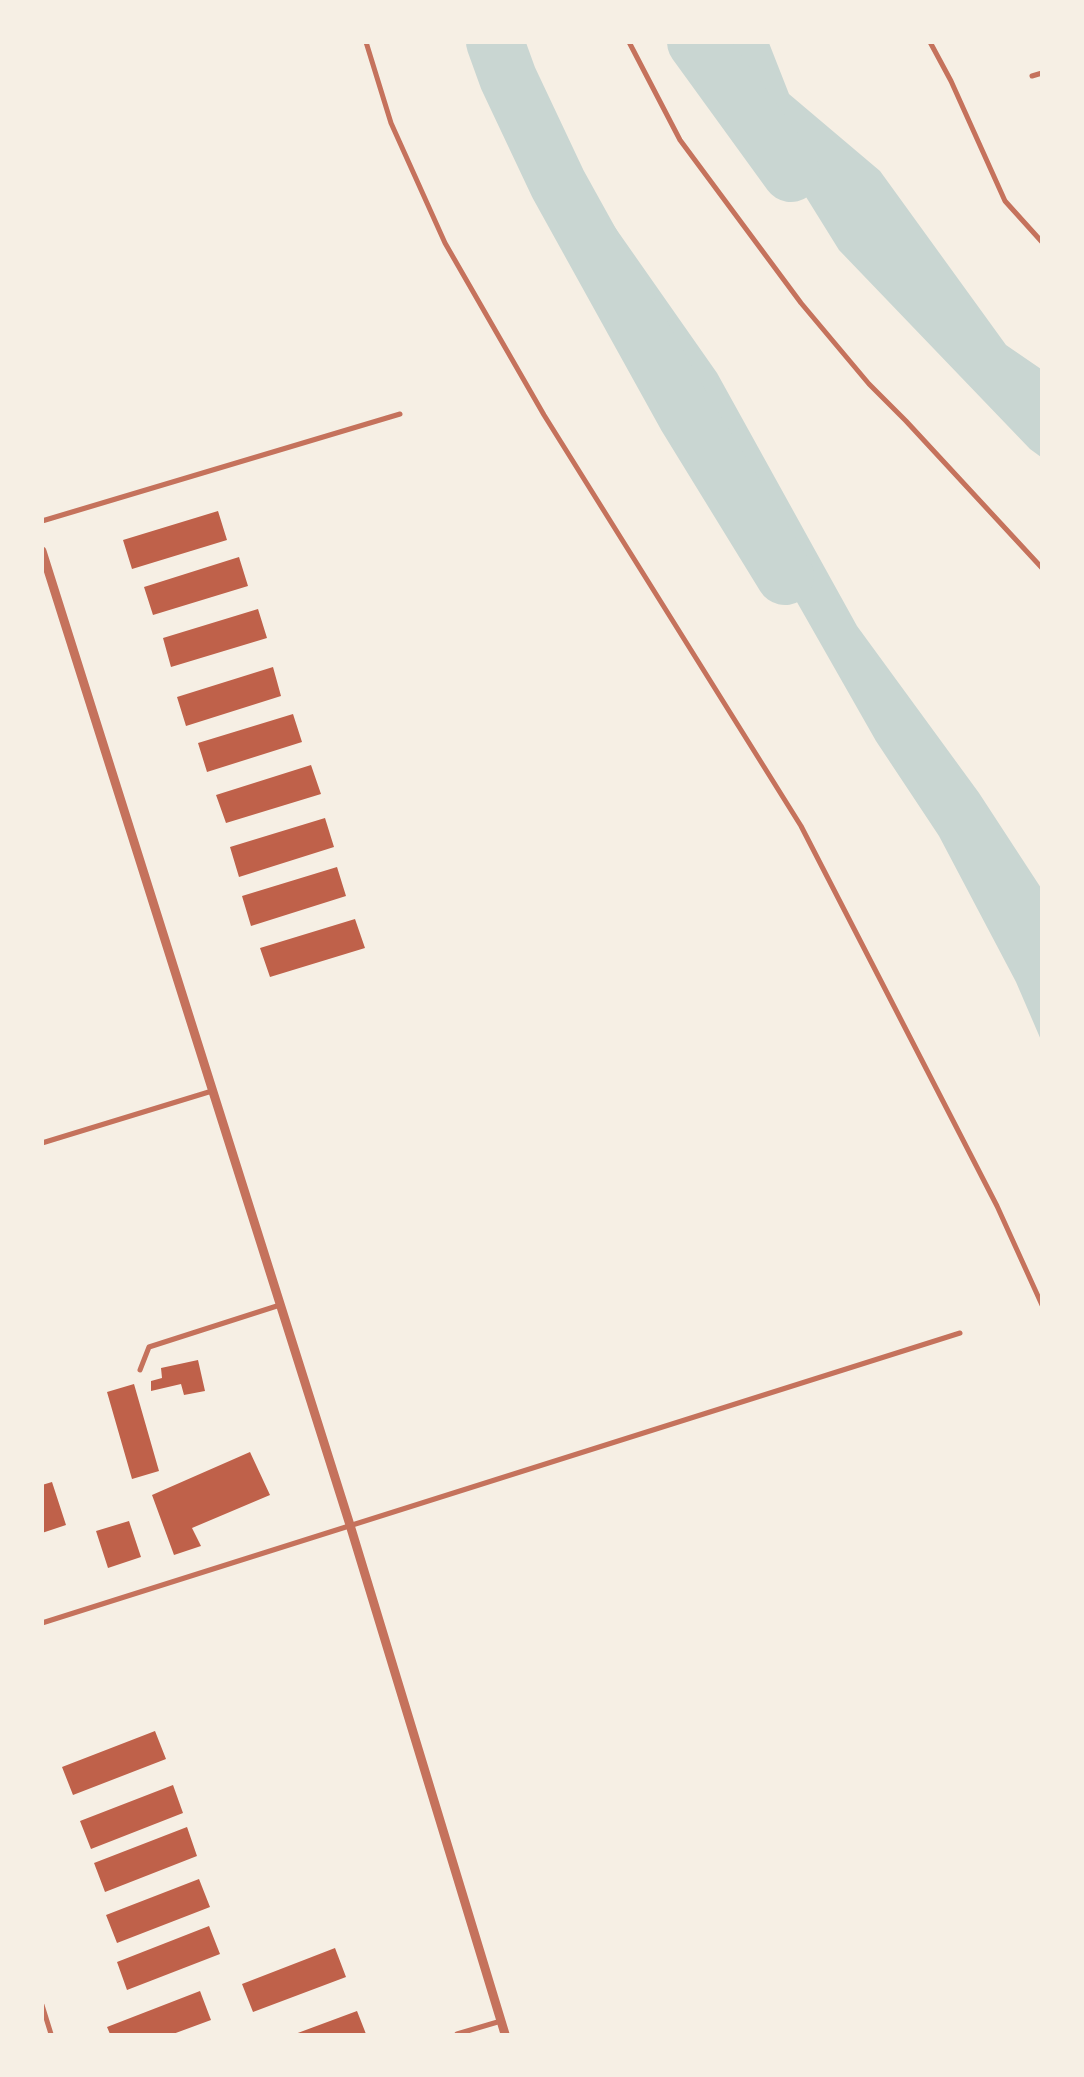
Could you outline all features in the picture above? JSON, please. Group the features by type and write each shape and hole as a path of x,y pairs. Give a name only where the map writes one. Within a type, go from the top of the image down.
{"street":[{"path":"366,42 391,123 445,243 544,415 801,826 998,1206 1042,1305"},
{"path":"629,42 680,140 801,303 869,384 906,421 1042,568"},
{"path":"930,42 951,81 1005,201 1042,242"},
{"path":"1032,76 1042,73"},
{"path":"42,521 400,414"},
{"path":"42,551 350,1525 505,2034"},
{"path":"42,1143 212,1091"},
{"path":"140,1370 149,1347 280,1305"},
{"path":"42,1624 960,1333"},
{"path":"42,2005 51,2034"},
{"path":"457,2034 501,2021"}],"shaded area":[{"path":"474,43 507,43 593,196 717,373 857,626 979,793 1041,888 1041,1040 1016,982 939,836 876,741 744,509 675,395 571,206"},
{"path":"697,43 769,43 789,94 880,171 1006,345 1041,369 1041,457 1030,449 839,250 793,176"}],"building":[{"path":"218,511 227,540 132,569 123,540"},
{"path":"239,557 248,586 153,615 144,587"},
{"path":"258,609 267,638 171,667 163,638"},
{"path":"273,667 281,696 186,726 177,697"},
{"path":"293,714 302,742 207,772 198,743"},
{"path":"311,765 321,794 226,823 216,795"},
{"path":"325,818 334,847 239,877 230,847"},
{"path":"337,867 346,896 251,926 242,896"},
{"path":"355,919 365,948 270,977 260,948"},
{"path":"198,1360 205,1391 184,1395 181,1384 151,1391 151,1381 162,1378 161,1368"},
{"path":"134,1384 159,1471 132,1479 107,1392"},
{"path":"250,1452 270,1495 192,1528 201,1546 174,1555 152,1495"},
{"path":"52,1482 66,1525 42,1533 42,1485"},
{"path":"129,1521 141,1557 108,1568 96,1531"},
{"path":"155,1731 166,1759 73,1795 62,1767"},
{"path":"173,1785 183,1813 91,1849 80,1821"},
{"path":"187,1827 197,1856 105,1892 94,1863"},
{"path":"199,1879 210,1907 117,1943 106,1915"},
{"path":"209,1926 220,1954 127,1990 117,1962"},
{"path":"335,1948 346,1977 253,2012 242,1984"},
{"path":"200,1991 211,2020 173,2034 110,2034 107,2027"},
{"path":"357,2011 366,2034 295,2034"}],"waterway":[{"path":"495,42 508,78 558,184 686,415 785,576"},
{"path":"696,42 791,173"}]}
